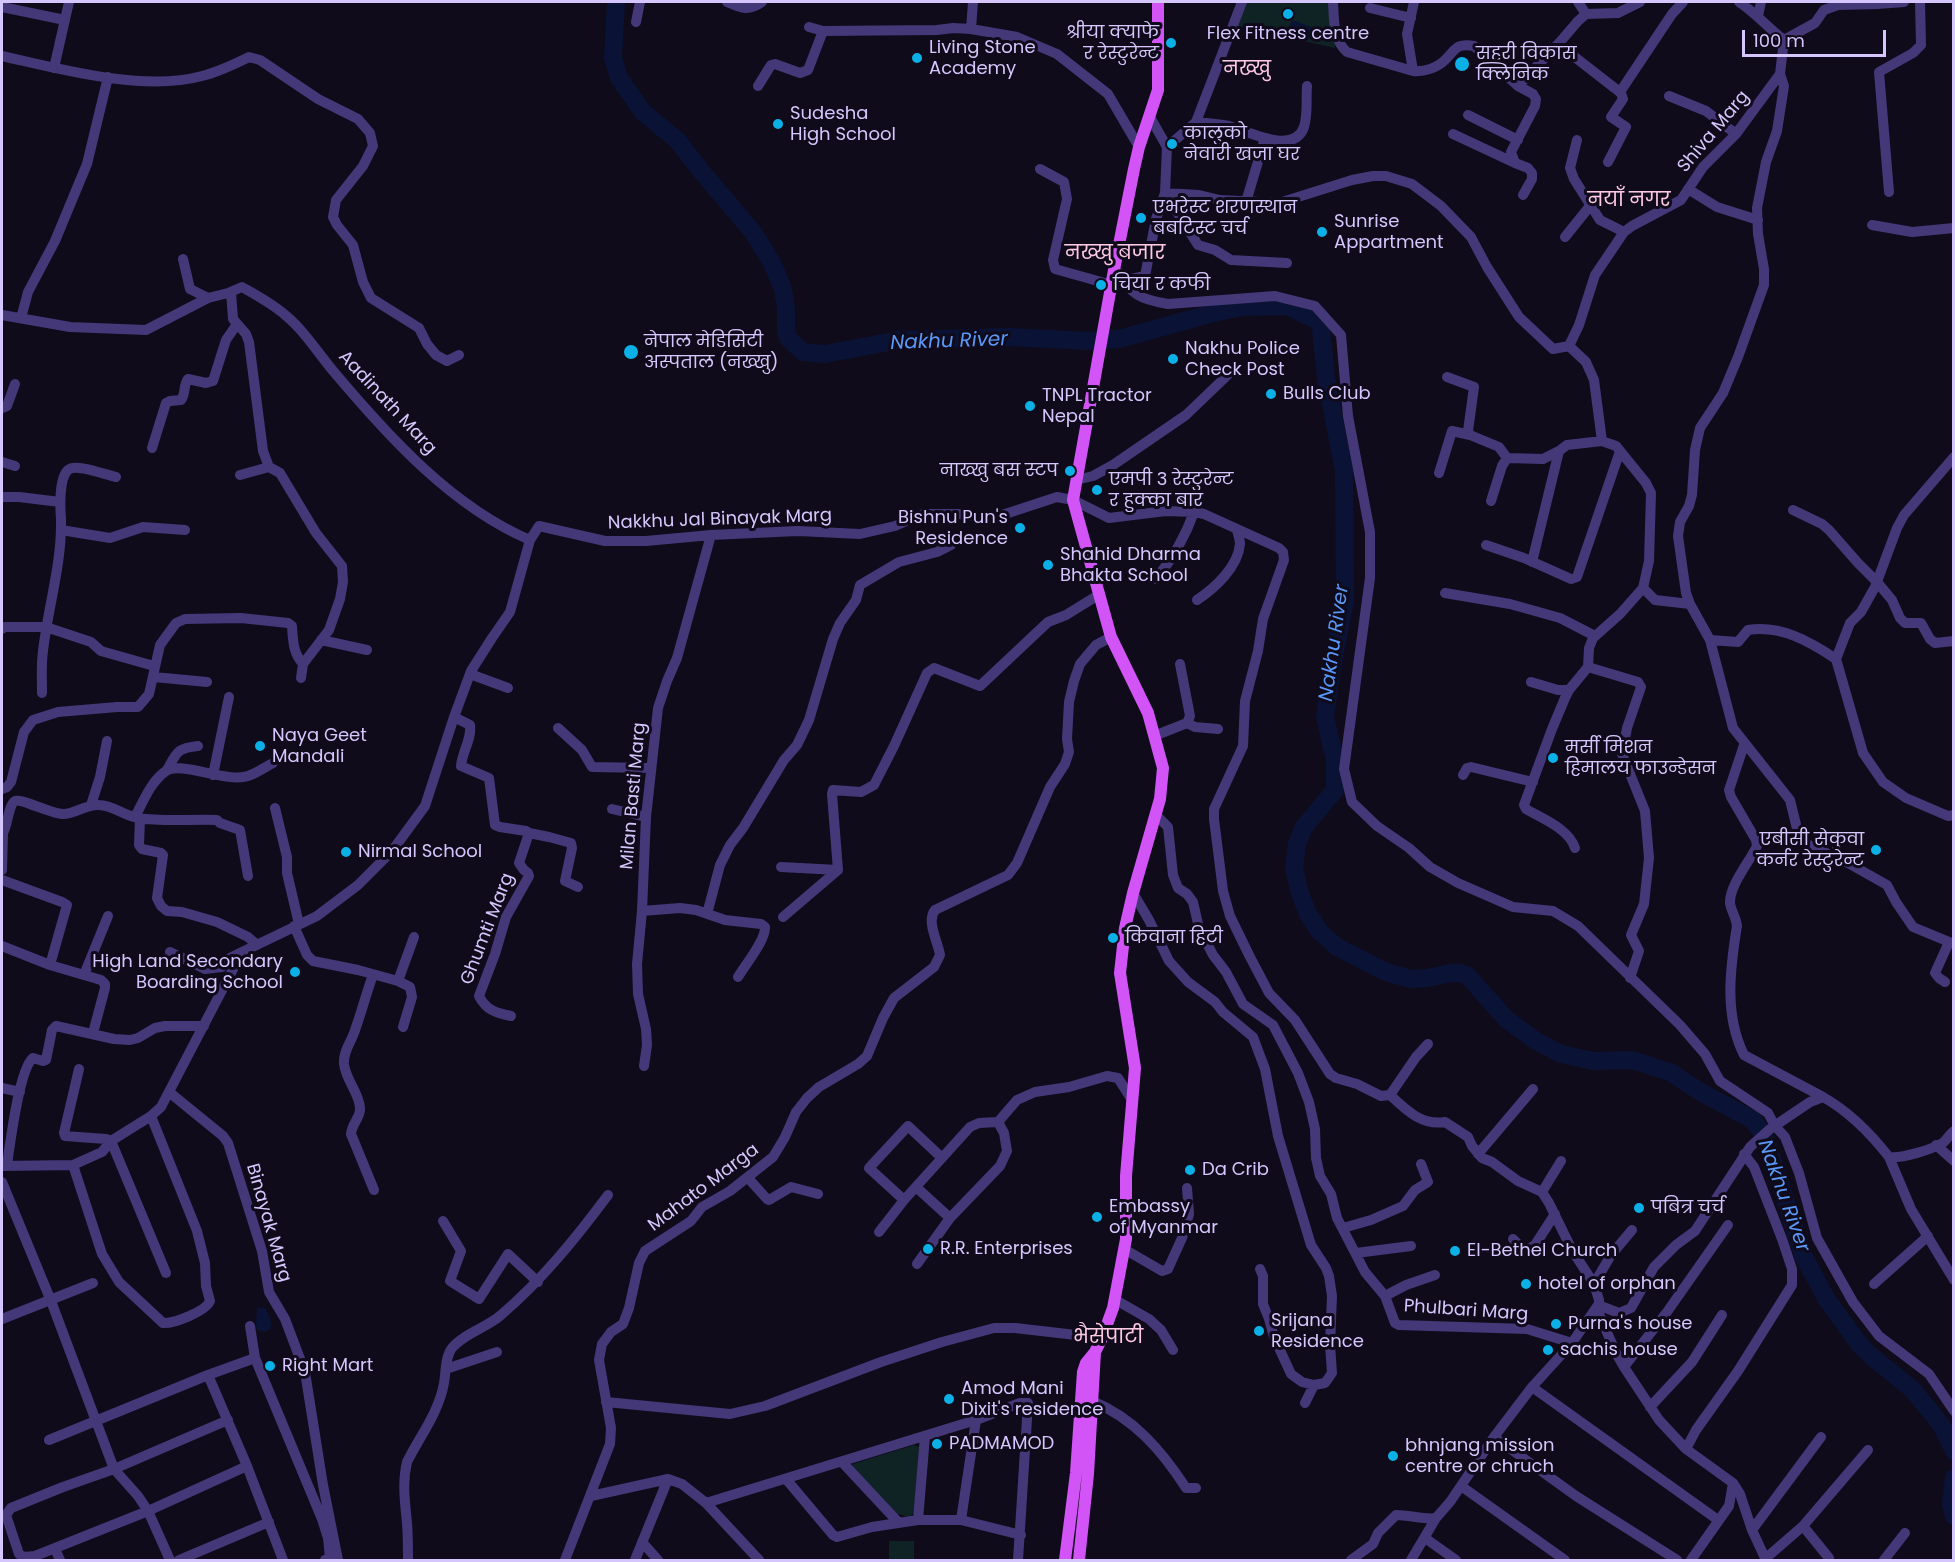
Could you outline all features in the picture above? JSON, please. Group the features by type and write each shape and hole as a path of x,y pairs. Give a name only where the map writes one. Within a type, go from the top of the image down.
{"main road":[{"path":"1079,1560 1083,1371 1102,1338 1114,1299 1126,1239 1125,1176 1135,1068 1120,973 1125,928 1160,799 1163,768 1148,713 1111,637 1073,500 1114,270 1139,147 1158,90 1158,2"},
{"path":"1065,1560 1082,1474 1092,1401 1095,1352"}],"street":[{"path":"54,68 69,2"},
{"path":"636,22 640,2"},
{"path":"727,2 747,8 754,8 762,2"},
{"path":"971,29 973,2"},
{"path":"1167,147 1196,122 1242,2"},
{"path":"1333,2 1337,40 1341,46 1356,56 1413,72 1423,72 1443,62 1454,48 1474,46 1518,86 1533,94 1536,99 1535,106 1511,152 1515,163"},
{"path":"1413,72 1407,34 1414,2"},
{"path":"1578,2 1586,14"},
{"path":"1518,86 1586,14 1618,13 1640,2"},
{"path":"1620,92 1683,2"},
{"path":"1740,2 1784,40"},
{"path":"1758,16 1761,2"},
{"path":"1784,40 1815,23 1824,10 1838,5 1904,2"},
{"path":"1889,192 1879,72 1913,53 1921,45 1920,2"},
{"path":"2,7 65,20"},
{"path":"1370,8 1411,18"},
{"path":"809,27 823,32 953,28 1017,37 1057,54 1108,94 1139,147"},
{"path":"758,86 771,65 776,64 800,73 808,70 823,32"},
{"path":"1784,40 1780,74 1784,86 1777,131 1766,162 1757,208 1764,285 1723,393 1700,428 1695,450 1692,495 1680,522 1678,536 1686,593 1710,640 1733,728 1744,745 1790,800 1800,841 1848,863 1887,885 1913,927 1951,943 1935,973 1945,982"},
{"path":"1558,44 1620,92 1623,99 1611,117 1626,127 1608,162"},
{"path":"2,56 54,68 127,80 183,80 204,76 249,57 260,60 318,99 358,120 370,133 373,146 363,166 336,200 333,217 353,245 363,282 371,298 419,328 436,355 447,361 459,355"},
{"name":"Shiva Marg","path":"1569,346 1579,325 1595,275 1624,232 1681,200 1703,167 1736,134 1780,74"},
{"path":"21,318 28,292 55,240 87,164 108,77"},
{"path":"1196,122 1229,127 1265,138 1290,140 1297,138 1304,129 1307,86"},
{"path":"1669,96 1706,111 1736,134"},
{"path":"1468,115 1518,140"},
{"path":"1114,270 1131,279 1145,276 1156,219 1165,193 1167,147 1150,117"},
{"path":"1453,134 1528,168 1532,173 1532,179 1523,195"},
{"path":"1246,202 1265,138"},
{"path":"1577,140 1570,168 1574,179 1600,220 1624,232"},
{"path":"1040,169 1064,182 1067,199 1053,260 1054,270 1112,285"},
{"path":"1165,193 1199,195 1220,200 1279,203 1352,180 1386,176 1412,183 1441,206 1471,237 1519,317 1530,329 1553,349 1569,346 1586,362 1594,380 1602,441"},
{"path":"1688,189 1717,207 1758,220"},
{"path":"1165,193 1198,244 1215,250 1231,260 1287,263"},
{"path":"1566,237 1590,206"},
{"path":"1872,225 1912,232 1953,228"},
{"path":"183,259 190,289 208,298"},
{"path":"1114,270 1138,297 1168,304 1275,296 1315,306 1341,335 1348,416 1370,531 1370,578 1344,769 1352,802 1377,826 1409,848 1430,867 1458,883 1513,907 1553,912 1578,926 1680,1025 1705,1054 1720,1081 1768,1113 1772,1127 1785,1137 1799,1173 1817,1238 1853,1302 1879,1336 1929,1374 1953,1411"},
{"name":"Aadinath Marg","path":"230,292 242,287 284,313 306,336 365,408 446,489 500,525 530,540"},
{"path":"2,315 70,327 146,330 208,298 230,292 231,312 249,342 262,451 269,467 280,473 316,533 342,566 343,582 340,599 329,630 303,664 301,678"},
{"path":"152,448 166,403 183,398 188,379 206,383 213,381 226,340 237,324"},
{"path":"1076,480 1093,476 1113,465 1186,415 1235,368"},
{"path":"1448,376 1474,387 1468,431 1470,435"},
{"path":"2,408 7,406 15,384"},
{"path":"1439,473 1452,431 1470,435 1499,447 1507,458"},
{"path":"1507,458 1543,459 1567,445 1602,441 1616,446 1646,483 1651,493 1649,561 1643,588 1620,614 1595,636 1589,648 1588,667 1569,690 1524,805 1526,809 1565,833 1573,841 1575,848"},
{"path":"1532,562 1559,451"},
{"path":"1485,545 1571,579 1577,578 1620,451"},
{"path":"1491,501 1502,466 1507,458"},
{"path":"2,462 15,466"},
{"path":"1952,463 1929,484 1904,515 1877,582 1861,612 1850,623 1836,659 1863,753 1883,782 1906,798 1948,816 1953,815"},
{"path":"42,693 42,655 54,593 61,530 60,502 65,472 77,467 116,477"},
{"path":"240,475 269,467"},
{"path":"2,496 60,502"},
{"name":"Nakkhu Jal Binayak Marg","path":"530,540 539,526 605,541 646,541 798,531 860,534 895,526 923,514 958,514 993,518 1057,497 1073,500"},
{"path":"1073,500 1109,518 1166,511 1204,514 1279,548 1283,552 1284,560 1263,619 1258,651 1245,701 1243,746 1214,808 1223,891 1230,916 1269,993 1295,1020 1330,1074 1381,1096 1390,1095 1415,1117 1435,1124 1445,1122 1458,1129 1468,1137 1478,1154 1518,1181 1542,1192 1572,1250 1594,1284 1599,1303 1599,1314 1624,1367 1659,1420 1686,1449 1733,1483 1740,1494 1752,1530 1766,1559 1803,1526 1868,1450"},
{"path":"1793,510 1822,524 1829,530 1892,600 1900,618 1905,623 1922,623 1930,639 1935,643 1953,641"},
{"path":"1156,579 1173,558 1194,512"},
{"path":"61,530 111,538 143,527 185,530"},
{"path":"1197,600 1222,580 1235,560 1240,544 1237,530"},
{"name":"Milan Basti Marg","path":"644,1066 647,1045 646,1029 638,994 637,964 646,817 658,708 677,658 711,535"},
{"path":"170,952 205,969 222,967 228,958 317,916 358,885 392,851 425,807 470,674 510,612 530,540"},
{"path":"707,914 720,865 730,845 743,828 784,760 797,745 809,720 840,623 856,600 860,585 899,562 937,552 951,545"},
{"path":"1643,588 1655,600 1690,604"},
{"path":"1445,593 1510,604 1560,618 1595,636"},
{"path":"838,870 833,790 861,792 874,785 927,674 934,668 980,686 1048,622 1066,615 1100,594"},
{"path":"16,800 4,788 11,782 24,732 33,720 58,712 138,707 149,694 160,645 176,623 185,619 241,618 288,623 292,626 296,656 303,664"},
{"path":"2,628 46,627 91,642 101,651 154,671 207,682"},
{"path":"1710,640 1738,642 1748,630 1759,628 1790,633 1836,659"},
{"name":"Mahato Marga","path":"565,1560 610,1444 611,1428 599,1360 602,1344 611,1332 623,1324 639,1263 645,1251 691,1221 702,1207 730,1191 774,1157 796,1112 807,1098 819,1087 858,1064 867,1056 894,998 934,967 940,955 931,914 1008,875 1017,863 1050,787 1065,764 1069,752 1067,739 1069,702 1080,664 1096,645 1111,637"},
{"path":"321,640 367,650"},
{"path":"1154,736 1187,723 1190,716 1180,664"},
{"path":"1588,667 1638,682 1641,687 1622,753 1645,811 1649,858 1644,904 1631,934 1639,951 1630,978"},
{"path":"470,674 508,688"},
{"path":"1531,682 1558,690 1569,690"},
{"path":"213,775 229,697"},
{"path":"454,717 470,726 461,766 489,778 495,825 571,843 565,881 578,887"},
{"path":"1187,723 1195,727 1218,729"},
{"path":"558,728 582,750 592,767 651,768"},
{"path":"91,805 100,777 107,741"},
{"path":"1744,745 1729,790 1757,846 1731,894 1731,907 1737,926 1730,1003 1738,1043 1744,1055 1823,1096 1846,1113 1877,1142 1889,1156 1911,1209 1953,1280"},
{"path":"198,746 183,747 176,752 167,770 151,787 137,818 139,845 146,851 163,855 157,898 161,906 167,910 217,922 248,937 256,944"},
{"path":"167,770 179,768 213,775 248,776 273,763"},
{"path":"1463,775 1467,768 1471,767 1533,782"},
{"path":"2,870 2,834 12,803 22,800 49,812 65,814 91,805 108,807 137,818 217,820 237,828 241,833 248,876"},
{"path":"275,808 287,857 287,873 297,925 308,955 313,962 358,970 398,981 410,987 412,997 403,1027"},
{"path":"612,809 646,817"},
{"name":"Phulbari Marg","path":"1156,815 1168,827 1173,875 1178,888 1193,902 1200,928 1213,955 1226,972 1243,1004 1273,1025 1298,1072 1309,1102 1315,1129 1316,1158 1320,1176 1331,1194 1337,1218 1365,1272 1385,1296 1395,1323 1399,1325 1527,1329 1572,1343"},
{"name":"Ghumti Marg","path":"511,1017 493,1012 487,1008 479,996 506,917 529,876 519,863 529,833"},
{"path":"781,867 838,870"},
{"path":"783,917 838,870"},
{"path":"2,880 67,905 50,965"},
{"path":"1133,893 1169,961 1188,982 1215,1002 1223,1012 1253,1037 1265,1069 1278,1136 1311,1245 1326,1268 1331,1285 1332,1373 1325,1383 1314,1385 1302,1382 1291,1374 1274,1337 1263,1304 1263,1276 1260,1269"},
{"path":"642,911 680,908 725,920 761,924 766,931 763,939 738,977"},
{"path":"84,975 108,916"},
{"path":"398,981 414,937"},
{"path":"2,946 50,965 102,980 105,984 93,1033"},
{"path":"204,1026 165,1026 155,1028 130,1040 54,1027 44,1061 30,1059 7,1133 4,1166 73,1165 102,1152 111,1141 151,1116 161,1107 204,1026 242,952"},
{"path":"373,975 353,1036 345,1050 344,1064 348,1082 357,1095 360,1109 352,1125 351,1134 374,1190"},
{"path":"1390,1095 1416,1057 1428,1044"},
{"path":"79,1069 67,1114 65,1136 111,1141 166,1273"},
{"path":"879,1232 904,1200 970,1127 979,1123 998,1122 1017,1100 1035,1092 1068,1087 1107,1076 1118,1078 1132,1100"},
{"path":"2,1088 20,1092"},
{"path":"1478,1154 1533,1089"},
{"name":"Binayak Marg","path":"169,1092 223,1136 228,1143 262,1251 269,1292 285,1320 305,1372 323,1485 338,1560"},
{"path":"1599,1303 1620,1313 1631,1308 1654,1267 1676,1245 1695,1231 1747,1151 1772,1127 1823,1096"},
{"path":"73,1165 102,1254 119,1282 163,1323 174,1322 206,1308 210,1301 206,1286 205,1263 197,1230 151,1116"},
{"path":"917,1264 950,1218 1000,1166 1006,1151 1004,1133 998,1122"},
{"path":"904,1200 869,1168 908,1126 942,1158"},
{"path":"1889,1156 1894,1158 1907,1155 1936,1145 1943,1142 1953,1131"},
{"path":"1936,1145 1953,1161"},
{"path":"1686,1449 1696,1430 1792,1285 1792,1269 1782,1239 1747,1151"},
{"path":"1542,1192 1561,1161"},
{"path":"1343,1228 1371,1220 1403,1206 1415,1190 1428,1182 1421,1164"},
{"path":"748,1178 770,1200 791,1187 818,1194"},
{"path":"2,1182 51,1301 114,1469 148,1511 170,1560"},
{"path":"916,1187 950,1218"},
{"path":"1124,1249 1162,1271 1168,1269 1182,1238 1188,1214 1187,1188"},
{"path":"408,1560 405,1470 435,1412 444,1386 448,1354 453,1347 499,1317 538,1282 608,1195"},
{"path":"1513,1239 1521,1247 1528,1249 1535,1245 1554,1214"},
{"path":"442,1221 460,1251 450,1281 479,1299 508,1254 538,1282"},
{"path":"1624,1367 1667,1312 1728,1225"},
{"path":"1594,1284 1611,1256 1632,1230"},
{"path":"1874,1284 1928,1236"},
{"path":"1356,1253 1411,1246"},
{"path":"1385,1296 1406,1285 1434,1275"},
{"path":"2,1319 93,1283"},
{"path":"1114,1299 1161,1330 1173,1350"},
{"path":"1411,1560 1436,1518 1494,1437 1532,1387 1572,1343 1599,1303"},
{"path":"1650,1407 1692,1362 1722,1315"},
{"path":"250,1326 255,1358 319,1508 328,1538 330,1558 325,1560"},
{"path":"606,1402 730,1414 765,1406 881,1362 994,1328 1015,1328 1102,1338"},
{"path":"446,1370 497,1352"},
{"path":"49,1440 255,1358"},
{"path":"208,1375 247,1466 283,1560"},
{"path":"1305,1403 1314,1385"},
{"path":"1532,1387 1718,1520"},
{"path":"1092,1401 1125,1418 1157,1448 1186,1488 1196,1488"},
{"path":"706,1503 976,1420 1020,1402 1028,1403 1018,1560"},
{"path":"228,1420 114,1469 11,1508 7,1512 9,1525 21,1556 35,1556 55,1549 148,1511 247,1466"},
{"path":"961,1520 976,1420"},
{"path":"918,1520 925,1436"},
{"path":"1494,1437 1576,1496 1677,1560"},
{"path":"1752,1530 1821,1437"},
{"path":"842,1462 898,1522"},
{"path":"635,1560 668,1479"},
{"path":"591,1496 668,1479 682,1484 706,1503 759,1560"},
{"path":"786,1479 837,1537 898,1522 918,1520 961,1520 1021,1535"},
{"path":"1692,1560 1729,1506 1733,1483"},
{"path":"1461,1486 1565,1560"},
{"path":"1351,1560 1372,1544 1378,1533 1396,1515 1413,1515 1428,1520 1436,1518"},
{"path":"178,1560 269,1522"},
{"path":"1803,1526 1829,1558"},
{"path":"1884,1560 1905,1533"},
{"path":"1425,1538 1456,1560"},
{"path":"642,1542 658,1560"},
{"path":"55,1549 60,1560"}],"green space":[{"name":"Flex Fitness centre","path":"1246,2 1336,2 1335,48 1236,26"},
{"path":"914,1445 919,1447 915,1512 909,1517 895,1513 852,1468 853,1464"},
{"path":"889,1541 914,1541 914,1560 889,1560"}],"water":[{"path":"1292,20 1317,29 1313,40 1287,31"},
{"path":"257,1308 266,1309 272,1323 270,1329 265,1332 257,1330"}],"waterway":[{"name":"Nakhu River","path":"616,2 613,58 619,78 643,112 678,141 753,232 772,263 783,289 788,338 803,352 825,354 899,340 1010,337 1088,341 1119,339 1243,307 1287,306 1318,321 1321,328 1326,378 1344,471 1345,601 1325,717 1335,760 1335,790 1304,827 1297,844 1294,868 1307,912 1320,932 1337,947 1386,972 1411,979 1451,973 1468,976 1506,1019 1536,1041 1561,1054 1593,1061 1632,1060 1672,1073 1699,1091 1753,1120 1768,1146 1803,1255 1827,1300 1860,1345 1913,1390 1942,1426 1954,1451"},
{"name":"Nakhu River","path":"1954,1478 1951,1504 1954,1516"}],"place":[{"name":"Flex Fitness centre","path":"1288,14"},
{"name":"श्रीया क्याफे र रेस्टुरेन्ट","path":"1171,43"},
{"name":"Living Stone Academy","path":"917,58"},
{"name":"सहरी विकास क्लिनिक","path":"1462,64"},
{"name":"Sudesha High School","path":"778,124"},
{"name":"कालुको नेवारी खजा घर","path":"1172,144"},
{"name":"एभरेस्ट शरणस्थान बबटिस्ट चर्च","path":"1141,218"},
{"name":"Sunrise Appartment","path":"1322,232"},
{"name":"चिया र कफी","path":"1101,285"},
{"name":"नेपाल मेडिसिटी अस्पताल (नख्खु)","path":"631,352"},
{"name":"Nakhu Police Check Post","path":"1173,359"},
{"name":"Bulls Club","path":"1271,394"},
{"name":"TNPL Tractor Nepal","path":"1030,406"},
{"name":"नाख्खु बस स्टप","path":"1070,471"},
{"name":"एमपी 3 रेस्टुरेन्ट र हुक्का बार","path":"1097,490"},
{"name":"Bishnu Pun's Residence","path":"1020,528"},
{"name":"Shahid Dharma Bhakta School","path":"1048,565"},
{"name":"Naya Geet Mandali","path":"260,746"},
{"name":"मर्सी मिशन हिमालय फाउन्डेसन","path":"1553,758"},
{"name":"एबीसी सेकुवा कर्नर रेस्टुरेन्ट","path":"1876,850"},
{"name":"Nirmal School","path":"346,852"},
{"name":"किवाना हिटी","path":"1113,938"},
{"name":"High Land Secondary Boarding School","path":"295,972"},
{"name":"Da Crib","path":"1190,1170"},
{"name":"पबित्र चर्च","path":"1639,1208"},
{"name":"Embassy of Myanmar","path":"1097,1217"},
{"name":"R.R. Enterprises","path":"928,1249"},
{"name":"El-Bethel Church","path":"1455,1251"},
{"name":"hotel of orphan","path":"1526,1284"},
{"name":"Purna's house","path":"1556,1324"},
{"name":"Srijana Residence","path":"1259,1331"},
{"name":"sachis house","path":"1548,1350"},
{"name":"Right Mart","path":"270,1366"},
{"name":"Amod Mani Dixit's residence","path":"949,1399"},
{"name":"PADMAMOD","path":"937,1444"},
{"name":"bhnjang mission centre or chruch","path":"1393,1456"}],"district":[{"name":"नख्खु","path":"1247,70"},
{"name":"नयाँ नगर","path":"1629,201"},
{"name":"नख्खु बजार","path":"1115,254"},
{"name":"भैसेपाटी","path":"1108,1338"}]}
